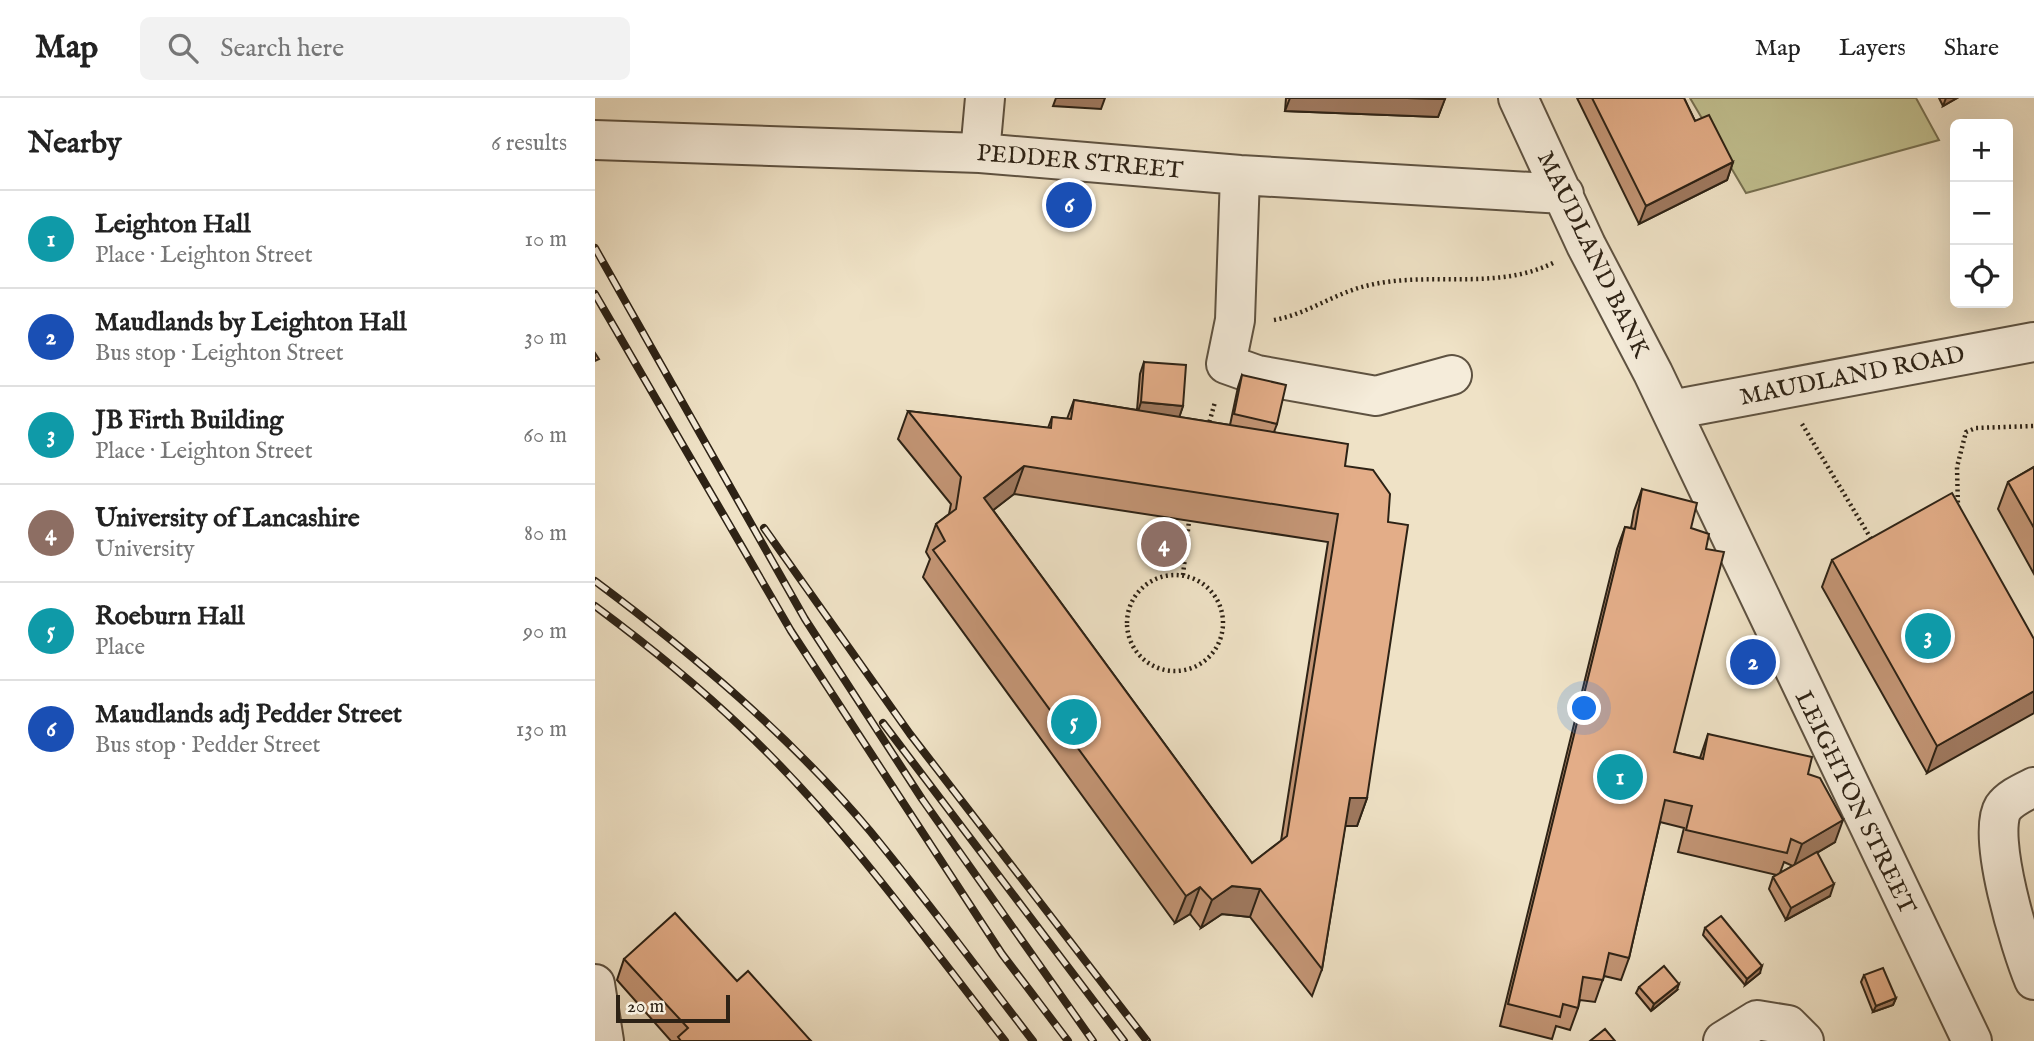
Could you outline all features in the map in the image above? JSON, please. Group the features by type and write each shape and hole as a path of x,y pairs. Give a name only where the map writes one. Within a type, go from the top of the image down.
{"street":[{"path":"980,153 985,98"},
{"name":"MAUDLAND BANK","path":"1518,98 1588,250 1672,414"},
{"name":"PEDDER STREET","path":"595,139 980,153 1240,175 1564,194"},
{"path":"1240,175 1234,320 1226,364 1258,375 1376,396 1452,375"},
{"name":"MAUDLAND ROAD","path":"1672,414 2034,342"},
{"name":"LEIGHTON STREET","path":"1672,414 1972,1041"},
{"path":"2034,787 2017,795 2003,808 1996,832 1999,861 2034,980"},
{"path":"595,985 604,1041"},
{"path":"1723,1041 1757,1020 1788,1026 1804,1041"}],"path":[{"path":"1234,320 1268,321 1294,316 1342,293 1401,279 1499,278 1548,265 1588,250"},
{"path":"1205,438 1226,364"},
{"path":"1798,417 1874,544"},
{"path":"1959,513 1957,467 1966,432 1976,428 2034,426"},
{"path":"1183,575 1189,521"},
{"path":"1166,575 1183,575 1200,580 1212,591 1221,606 1223,631 1213,654 1200,665 1184,671 1167,671 1151,666 1138,655 1130,640 1128,615 1137,592 1151,581 1166,575"}],"shaded area":[{"path":"1690,98 1916,98 1939,140 1746,193"}],"building":[{"path":"1592,98 1684,98 1695,121 1709,115 1733,162 1646,206"},
{"path":"1144,362 1186,365 1183,406 1141,402"},
{"path":"1242,375 1286,385 1277,424 1234,414"},
{"path":"1074,400 1348,444 1345,466 1373,470 1390,494 1388,522 1408,525 1367,798 1350,798 1322,969 1260,889 1232,886 1212,900 1200,887 1186,896 933,550 945,541 936,524 956,509 961,477 908,411 1051,428 1052,417 1071,419","holes":["1024,466 1338,514 1287,836 1252,863 984,498"]},
{"path":"2034,467 2034,528 2008,482"},
{"path":"1642,489 1697,503 1691,528 1709,534 1706,549 1724,552 1674,752 1703,759 1708,734 1812,757 1808,774 1820,778 1843,820 1802,844 1791,839 1787,853 1686,830 1692,806 1665,800 1629,958 1609,953 1603,980 1583,977 1578,1008 1563,1004 1560,1017 1508,1004 1625,527 1635,529"},
{"path":"1952,493 2034,639 2034,691 1937,746 1832,560"},
{"path":"1817,852 1834,884 1791,908 1773,877"},
{"path":"675,913 737,981 748,971 811,1041 681,1041 678,1037 688,1028 624,959"},
{"path":"1721,916 1762,966 1747,979 1705,928"},
{"path":"1664,966 1679,984 1654,1004 1639,987"},
{"path":"1883,968 1896,998 1876,1006 1864,975"},
{"path":"1605,1029 1615,1041 1590,1041"}],"railway":[{"path":"595,248 805,619 922,799 1093,1041"},
{"path":"595,294 791,631 1002,954 1068,1041"},
{"path":"764,528 910,734 1147,1041"},
{"path":"595,581 740,698 807,762 870,831 1033,1041"},
{"path":"595,606 725,712 813,801 879,879 1005,1041"},
{"path":"883,723 1124,1041"}],"place":[{"name":"Maudlands adj Pedder Street","path":"1069,205"},
{"name":"University of Lancashire","path":"1164,544"},
{"name":"JB Firth Building","path":"1928,636"},
{"name":"Maudlands by Leighton Hall","path":"1753,662"},
{"name":"Roeburn Hall","path":"1074,722"},
{"name":"Leighton Hall","path":"1620,777"}]}
